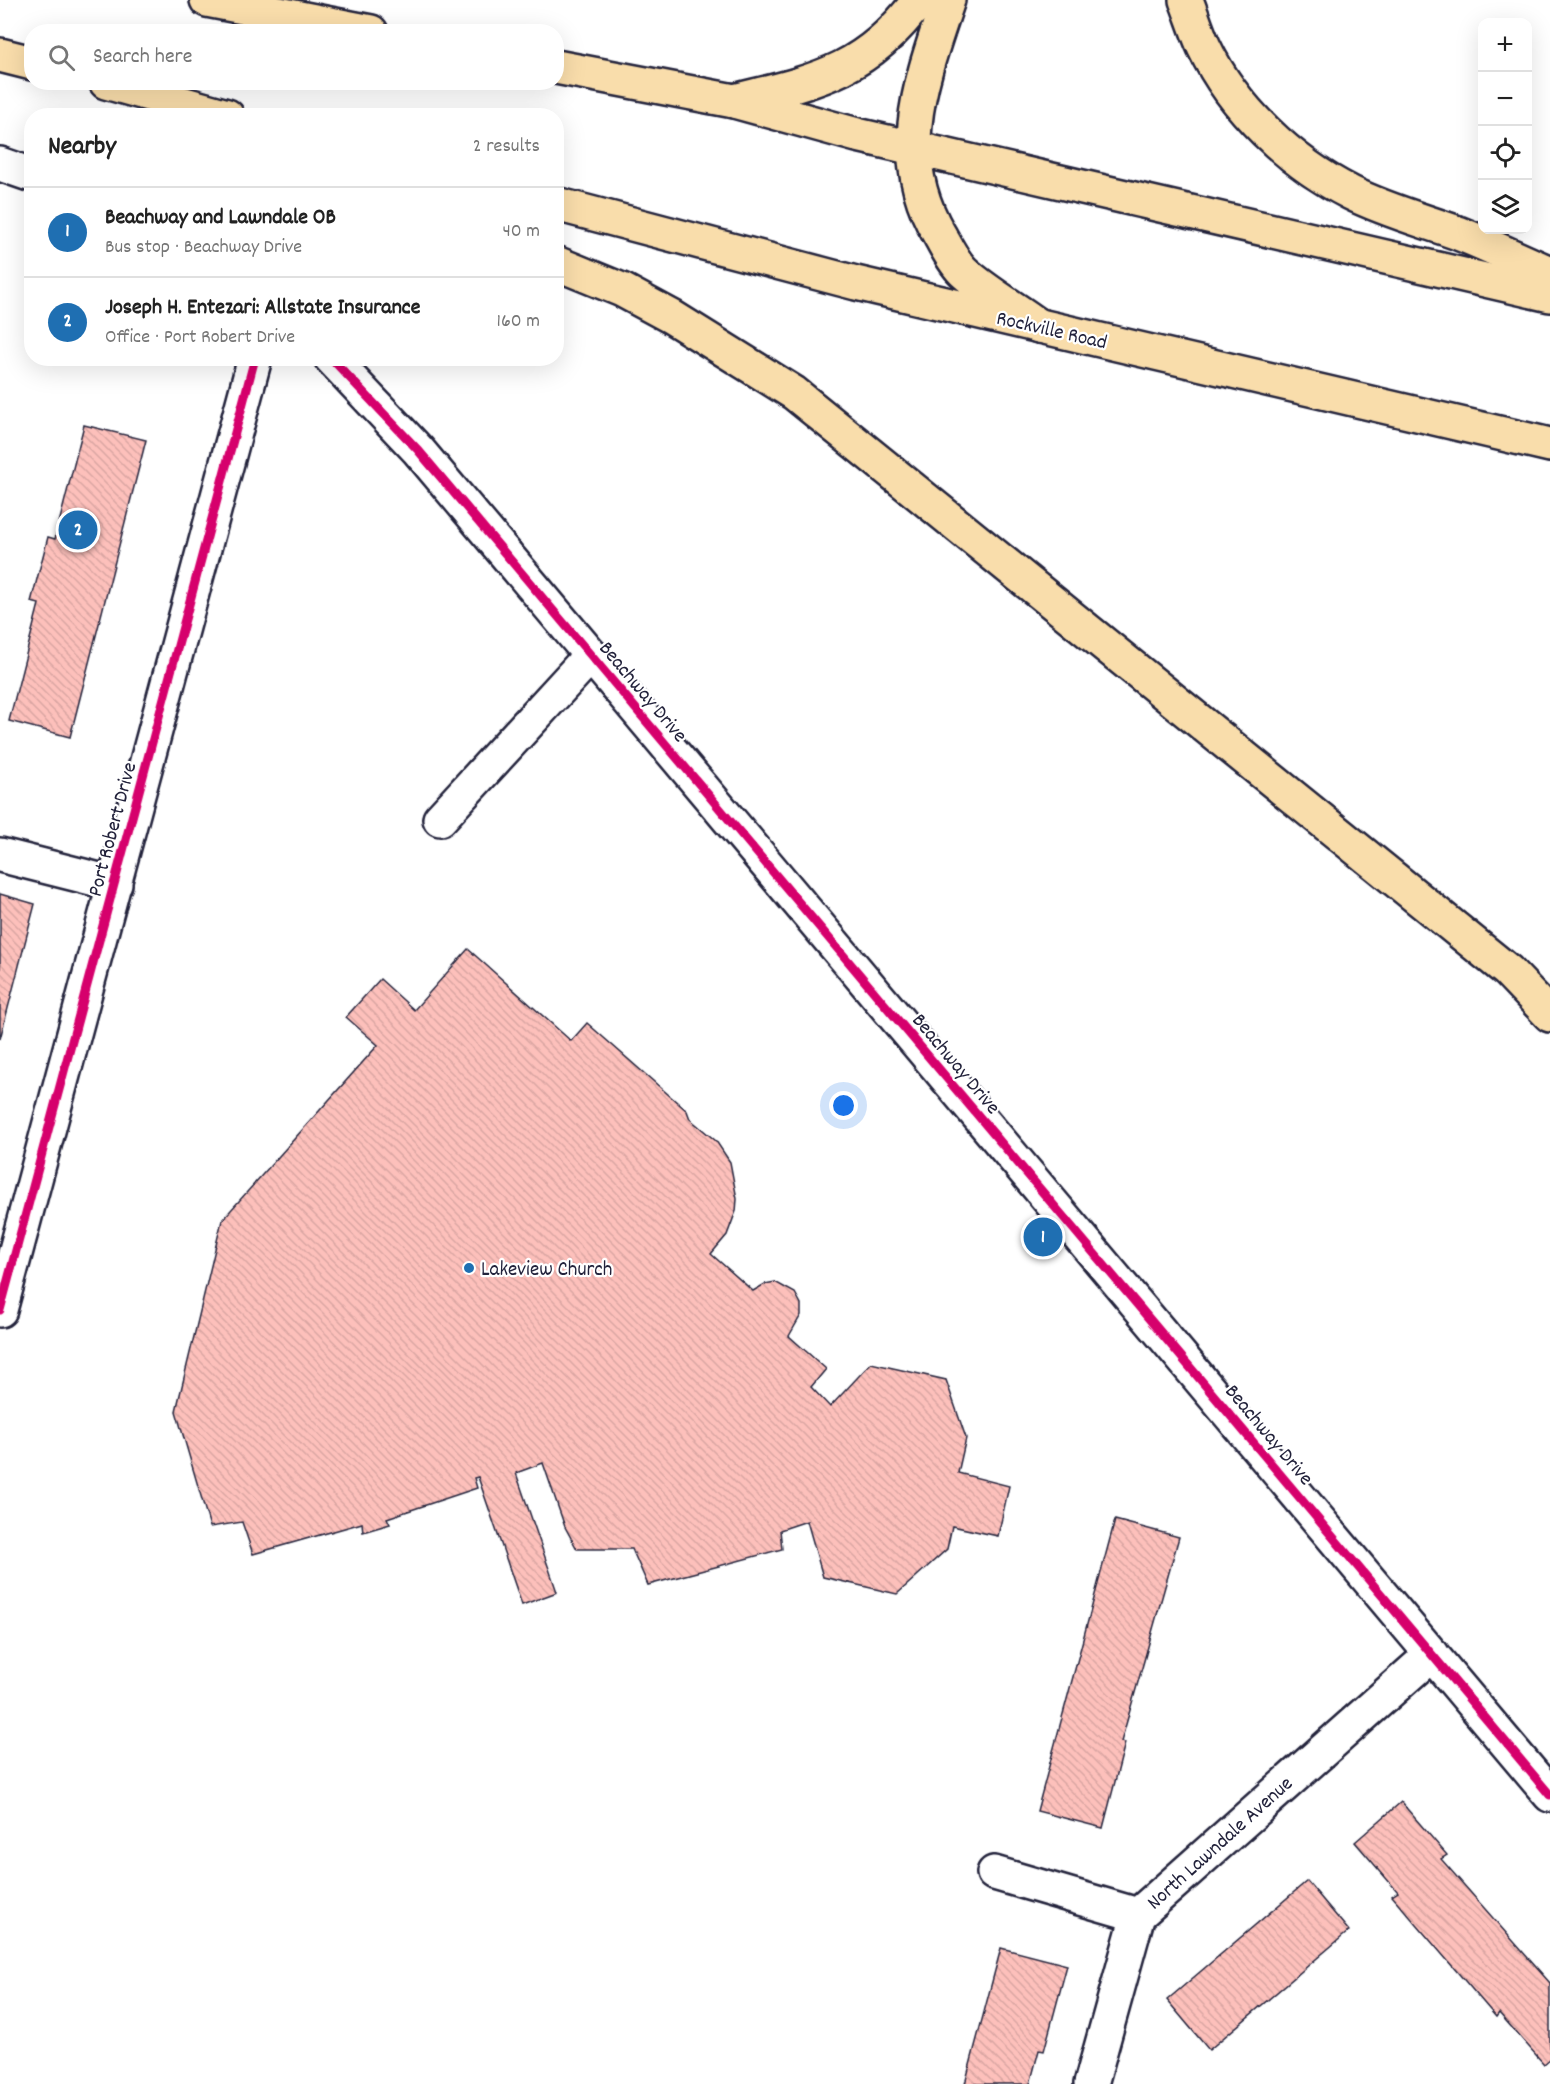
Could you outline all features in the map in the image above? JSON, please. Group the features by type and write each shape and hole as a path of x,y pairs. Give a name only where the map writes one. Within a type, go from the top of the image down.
{"main road":[{"path":"207,0 330,24"},
{"path":"734,101 810,83 836,73 886,39 919,0"},
{"path":"948,0 923,76 913,148 916,183 932,221 963,271 1039,326"},
{"path":"1186,0 1204,48 1232,92 1268,133 1307,166 1350,192 1406,216 1458,233 1550,273"},
{"path":"0,55 24,61"},
{"path":"564,69 734,101 913,148 1550,295"},
{"path":"134,90 199,108"},
{"name":"Rockville Road","path":"564,206 856,283 1550,445"},
{"path":"564,266 622,290 672,317 794,393 1508,971 1550,1015"}],"street":[{"path":"0,164 24,172"},
{"name":"Port Robert Drive","path":"0,1310 253,366"},
{"name":"Beachway Drive","path":"339,366 418,450 1550,1795"},
{"path":"440,819 591,655"},
{"path":"0,855 115,884"},
{"name":"North Lawndale Avenue","path":"1091,2084 1138,1916 1431,1654"},
{"path":"994,1873 1138,1916"}],"building":[{"path":"84,425 146,440 70,737 9,721 39,604 31,602 48,537 55,539"},
{"path":"0,894 35,904 0,1039"},
{"name":"Lakeview Church","path":"468,949 571,1041 587,1023 687,1111 690,1119 716,1141 730,1162 737,1199 736,1211 727,1235 711,1254 753,1291 765,1284 775,1282 795,1293 801,1304 801,1315 789,1336 826,1369 811,1387 830,1407 871,1363 946,1380 966,1438 958,1473 1009,1486 998,1536 952,1526 947,1549 897,1594 823,1577 807,1521 780,1530 782,1549 648,1585 632,1549 577,1549 565,1527 543,1463 516,1473 557,1592 522,1605 478,1477 474,1478 477,1488 387,1518 390,1524 363,1532 362,1523 253,1554 242,1522 210,1527 176,1411 222,1220 378,1045 346,1017 380,979 414,1010"},
{"path":"1115,1520 1179,1537 1121,1742 1125,1743 1103,1828 1037,1811"},
{"path":"1401,1802 1447,1855 1441,1859 1550,1983 1550,2059 1544,2064 1499,2013 1496,2017 1392,1896 1398,1892 1355,1842"},
{"path":"1307,1881 1349,1931 1209,2050 1167,2000"},
{"path":"1001,1948 1067,1965 1044,2051 1039,2050 1030,2084 965,2084"}],"cycle path":[{"path":"0,1310 253,366"},
{"path":"339,366 418,450 1550,1795"}],"place":[{"name":"Joseph H. Entezari: Allstate Insurance","path":"78,530"},
{"name":"Beachway and Lawndale OB","path":"1043,1237"},
{"name":"Lakeview Church","path":"469,1268"}]}
